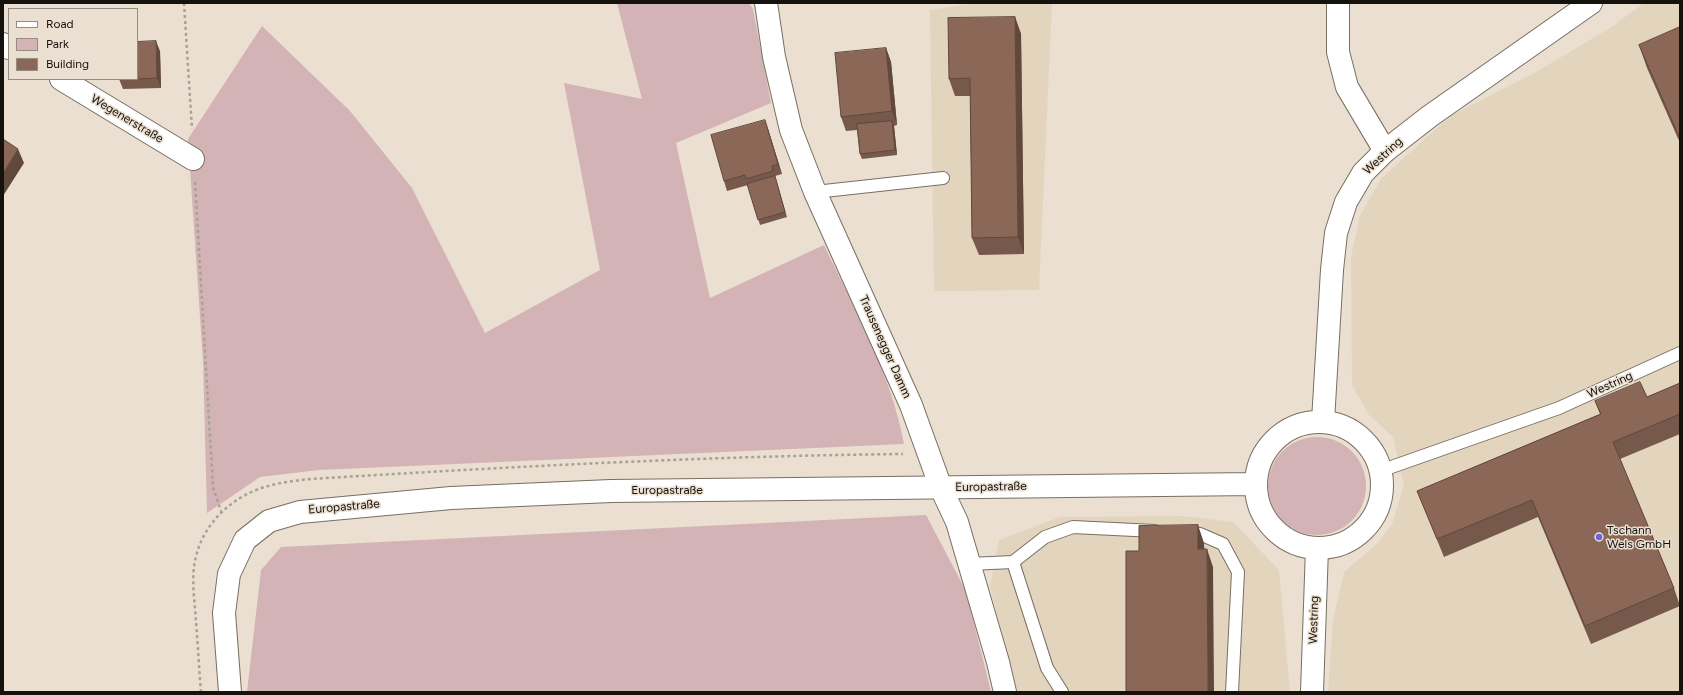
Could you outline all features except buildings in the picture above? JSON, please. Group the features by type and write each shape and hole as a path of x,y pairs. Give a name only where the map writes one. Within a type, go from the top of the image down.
{"street":[{"name":"Trausenegger Damm","path":"766,3 774,57 791,130 815,192 895,366 941,488 957,522 998,662 1005,692"},
{"path":"1338,3 1338,52 1347,87 1385,151"},
{"name":"Westring","path":"1323,421 1332,270 1336,233 1346,202 1360,179 1385,151 1430,116 1591,3"},
{"name":"Wegenerstraße","path":"63,80 193,158"},
{"path":"1323,421 1343,426 1360,437 1373,452 1380,471 1381,494 1374,515 1359,533 1340,544 1317,548 1293,543 1273,529 1260,508 1255,484 1261,459 1275,438 1298,425 1323,421"},
{"name":"Europastraße","path":"230,692 224,613 228,574 245,540 269,521 300,512 451,498 611,491 1255,484"},
{"name":"Westring","path":"1312,692 1317,548"}],"lane":[{"path":"815,192 943,178"},
{"name":"Westring","path":"1380,471 1559,408 1680,353"},
{"path":"969,564 1014,562 1045,537 1073,527 1200,534 1222,544 1238,572 1232,692"},
{"path":"1014,562 1046,668 1062,692"}],"path":[{"path":"184,3 212,487 221,511"}],"shaded area":[{"path":"975,3 1052,3 1039,290 934,291 930,10"},
{"path":"1644,3 1680,3 1680,692 1328,692 1333,621 1344,572 1378,543 1392,524 1404,485 1393,437 1369,415 1352,385 1351,257 1360,216 1381,179 1450,116 1536,72 1610,28"},
{"path":"1182,516 1233,522 1279,570 1290,692 1016,692 990,586 999,540 1060,517"}],"green space":[{"path":"617,3 749,3 753,9 771,103 676,143 710,298 824,245 871,342 890,392 904,444 319,470 260,477 207,513 203,361 188,139 262,26 350,111 412,188 485,333 600,270 564,83 642,99"},
{"path":"1317,437 1336,440 1352,451 1363,467 1366,486 1363,505 1352,521 1336,532 1317,535 1298,532 1282,521 1271,505 1268,486 1271,467 1282,451 1298,440"},
{"path":"926,515 966,591 991,692 247,692 261,570 281,547"}],"place":[{"name":"Tschann Wels GmbH","path":"1599,537"}]}
